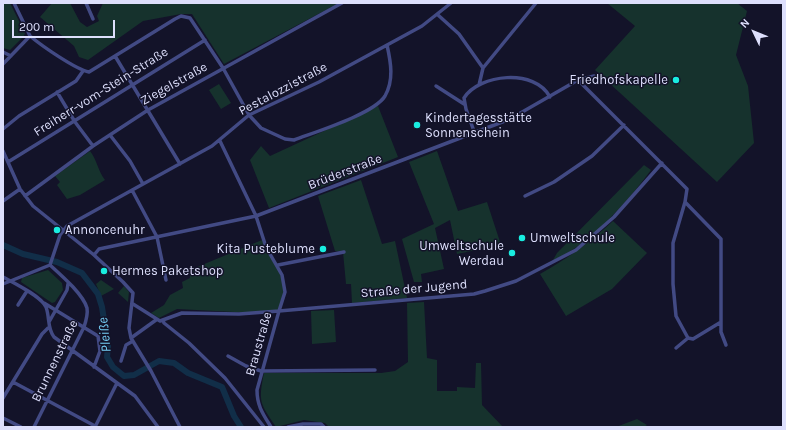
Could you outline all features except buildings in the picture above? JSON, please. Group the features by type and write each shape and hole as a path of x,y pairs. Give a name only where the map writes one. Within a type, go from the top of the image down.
{"street":[{"path":"14,3 30,36 83,71 92,70 175,19 185,16 190,18 223,68 249,115 261,128 285,140 294,140 372,109 384,97 391,80 392,64 387,46"},
{"path":"86,3 93,19"},
{"name":"Ziegelstraße","path":"25,196 93,146 148,110 342,3"},
{"name":"Pestalozzistraße","path":"63,230 67,226 220,141 249,115 319,82 387,46 422,26 438,15 451,3"},
{"path":"479,85 483,68 536,3"},
{"path":"438,15 459,34 483,68"},
{"path":"3,64 30,36"},
{"name":"Freiherr-vom-Stein-Straße","path":"8,162 75,122 205,40"},
{"path":"3,52 11,56"},
{"path":"115,56 180,164"},
{"path":"3,129 20,116 76,80 83,71"},
{"path":"475,134 464,104 464,98 466,94 479,85 508,76 522,78 536,82 546,89 550,97"},
{"name":"Brüderstraße","path":"94,256 99,249 256,216 475,134 510,119 578,80 594,76"},
{"path":"578,80 687,189 685,202 673,243 673,284 676,316 688,338"},
{"path":"436,86 464,104"},
{"path":"57,92 75,122 93,146"},
{"path":"525,196 554,182 592,156 624,125"},
{"path":"110,135 130,161 143,184"},
{"name":"Braustraße","path":"220,141 256,216 266,247 278,265 282,275 285,292 261,371 257,400 260,410 271,427"},
{"path":"3,151 20,189 33,206 94,256 129,288 133,294 129,328 132,340 151,371 180,427"},
{"path":"3,162 8,162"},
{"name":"Straße der Jugend","path":"156,320 163,320 182,313 239,314 474,294 516,281 557,261 576,250 590,239 614,217 662,163"},
{"path":"3,201 20,189"},
{"path":"132,190 157,237 166,280"},
{"path":"685,202 720,239 721,332 726,345"},
{"path":"3,284 50,264 63,230"},
{"path":"278,265 344,252"},
{"name":"Brunnenstraße","path":"34,427 84,327 87,308 73,288 50,264"},
{"path":"3,276 43,303 56,309 98,336 100,351 94,367"},
{"path":"48,322 67,290 68,284"},
{"path":"18,305 27,291"},
{"path":"43,303 47,312 48,328 54,337 135,396 158,427"},
{"path":"121,361 126,346 156,320 133,304"},
{"path":"163,320 166,326 189,343 225,378 264,427"},
{"path":"676,348 688,338 693,338 721,322"},
{"path":"3,398 42,334 48,328"},
{"path":"228,356 246,366 261,371 375,370"},
{"path":"13,382 95,427 117,383"},
{"path":"3,418 21,427"},
{"path":"288,427 303,424 321,424 324,427"}],"green space":[{"path":"3,3 10,3 25,33 24,36 10,50 3,48"},
{"path":"52,3 70,3 80,22 87,27 99,21 97,16 103,3 339,3 224,64 192,14 181,14 143,21 88,60 79,57 74,46 40,17"},
{"path":"607,3 737,3 747,11 736,55 748,86 754,143 717,182 595,70 635,26"},
{"path":"219,84 231,103 221,109 209,90"},
{"path":"378,106 398,157 269,208 250,160 261,146 270,156"},
{"path":"90,151 105,180 80,195 67,199 57,185 60,182 55,176"},
{"path":"437,151 458,211 487,202 501,245 457,254 450,220 435,228 444,269 421,274 422,282 414,282 402,239 434,224 409,162"},
{"path":"644,165 651,170 620,208 594,234 580,245 553,260 557,253"},
{"path":"361,180 382,244 395,241 407,298 352,303 351,284 346,284 343,252 335,251 318,196"},
{"path":"613,221 647,253 612,289 566,316 540,274 578,250"},
{"path":"262,240 278,265 285,292 279,311 253,313 177,309 159,318 151,313 164,305 170,295 183,288 182,282 190,278 190,270"},
{"path":"48,270 62,283 63,290 55,302 52,303 21,282 22,278"},
{"path":"101,280 114,289 101,296 96,284"},
{"path":"124,286 129,292 128,302 118,293"},
{"path":"424,302 427,358 437,360 437,391 457,391 457,387 475,388 476,363 481,363 482,405 503,427 329,427 325,423 304,420 276,427 262,402 261,390 264,373 381,373 395,371 408,362 407,303"},
{"path":"334,310 336,342 312,344 311,311"},
{"path":"637,419 647,425 644,427 616,427"}],"waterway":[{"name":"Pleiße","path":"3,245 23,254 57,262 82,273 98,294 102,307 108,346 107,357 113,367 124,376 134,375 159,361 174,363 188,373 222,387 234,416 241,427"}],"place":[{"name":"Friedhofskapelle","path":"676,80"},
{"name":"Kindertagesstätte Sonnenschein","path":"417,125"},
{"name":"Annoncenuhr","path":"57,230"},
{"name":"Umweltschule","path":"522,238"},
{"name":"Kita Pusteblume","path":"323,249"},
{"name":"Umweltschule Werdau","path":"512,253"},
{"name":"Hermes Paketshop","path":"104,271"}]}
